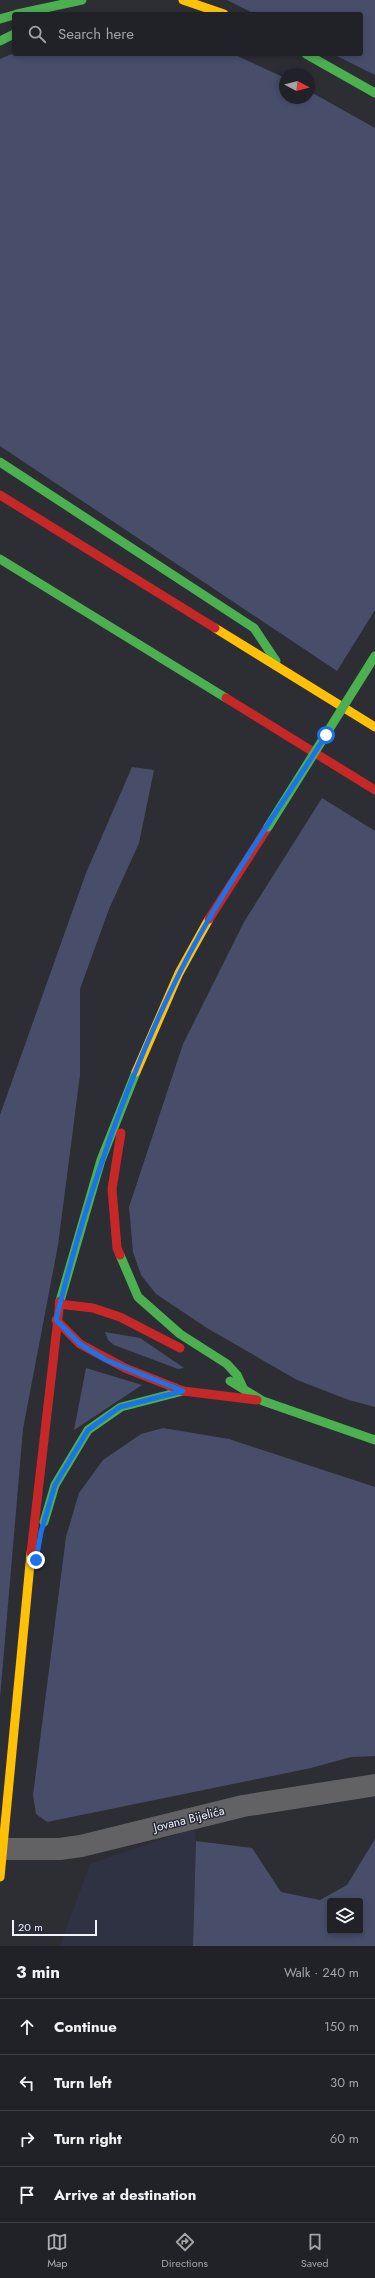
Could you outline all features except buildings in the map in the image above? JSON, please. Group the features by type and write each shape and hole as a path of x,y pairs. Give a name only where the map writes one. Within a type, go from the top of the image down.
{"main road":[{"path":"26,12 82,0"},
{"path":"61,12 87,0"},
{"path":"183,0 218,12"},
{"path":"0,19 12,16"},
{"path":"0,41 12,35"},
{"path":"310,56 375,93"},
{"path":"0,462 254,628 280,667"},
{"path":"0,495 375,727"},
{"path":"0,559 375,790"},
{"path":"0,1877 23,1628 56,1320 62,1288 101,1160 129,1090 180,973 216,908 375,656"},
{"path":"129,1090 112,1189 117,1248 138,1297 180,1334 227,1364 237,1375 243,1388"},
{"path":"59,1304 93,1308 120,1317 147,1329 186,1352"},
{"path":"56,1320 80,1344 106,1360 183,1391 263,1400"},
{"path":"219,1374 263,1400 375,1440"},
{"path":"23,1628 41,1532 55,1485 88,1430 120,1407 183,1391"}],"street":[{"name":"Jovana Bijelića","path":"3,1849 60,1849 80,1846 243,1806 375,1785"}],"shaded area":[{"path":"227,0 375,0 375,75 337,56 363,56 363,12 251,12"},
{"path":"12,54 12,56 237,56 279,75 279,104 315,104 315,94 375,128 375,610 337,671 0,446 0,59"},
{"path":"132,767 154,770 139,843 109,909 80,989 80,1075 58,1245 23,1429 0,1698 0,1115 86,873"},
{"path":"322,798 375,831 375,1407 349,1400 297,1380 207,1328 156,1294 141,1275 133,1252 129,1207 183,1044 244,922"},
{"path":"105,1332 140,1338 184,1368 178,1369 114,1345 108,1340"},
{"path":"86,1368 142,1385 74,1430"},
{"path":"163,1428 229,1439 375,1487 375,1756 351,1757 311,1768 47,1822 36,1814 33,1795 66,1537 79,1493 103,1460 141,1434"},
{"path":"194,1828 196,1841 193,1946 60,1946 90,1864"},
{"path":"375,1839 375,1946 193,1946 196,1841 252,1848 281,1892 320,1900 347,1885"}],"traffic: fast":[{"path":"26,12 82,0"},
{"path":"0,19 12,16"},
{"path":"0,41 12,35"},
{"path":"310,56 375,93"},
{"path":"0,462 254,628 276,661"},
{"path":"0,559 226,698"},
{"path":"268,827 375,656"},
{"path":"60,1301 101,1160 136,1072"},
{"path":"120,1255 138,1297 180,1334 227,1364 237,1375 243,1388"},
{"path":"230,1381 263,1401 375,1440"},
{"path":"44,1522 55,1485 88,1430 121,1407 183,1391"}],"traffic: slow":[{"path":"183,0 218,12"},
{"path":"215,628 375,727"},
{"path":"136,1072 179,973 209,919"},
{"path":"0,1877 31,1553"}],"traffic: jam":[{"path":"0,495 215,628"},
{"path":"226,698 375,790"},
{"path":"209,919 268,827"},
{"path":"120,1255 117,1248 112,1189 121,1133"},
{"path":"31,1553 60,1301"},
{"path":"59,1304 93,1308 120,1317 180,1348"},
{"path":"56,1320 80,1344 125,1368 183,1391 257,1400"}],"route":[{"path":"36,1560 41,1532 55,1485 88,1430 120,1407 183,1391 106,1360 80,1344 56,1320 62,1288 101,1160 146,1048 180,973 216,908 326,735"}]}
